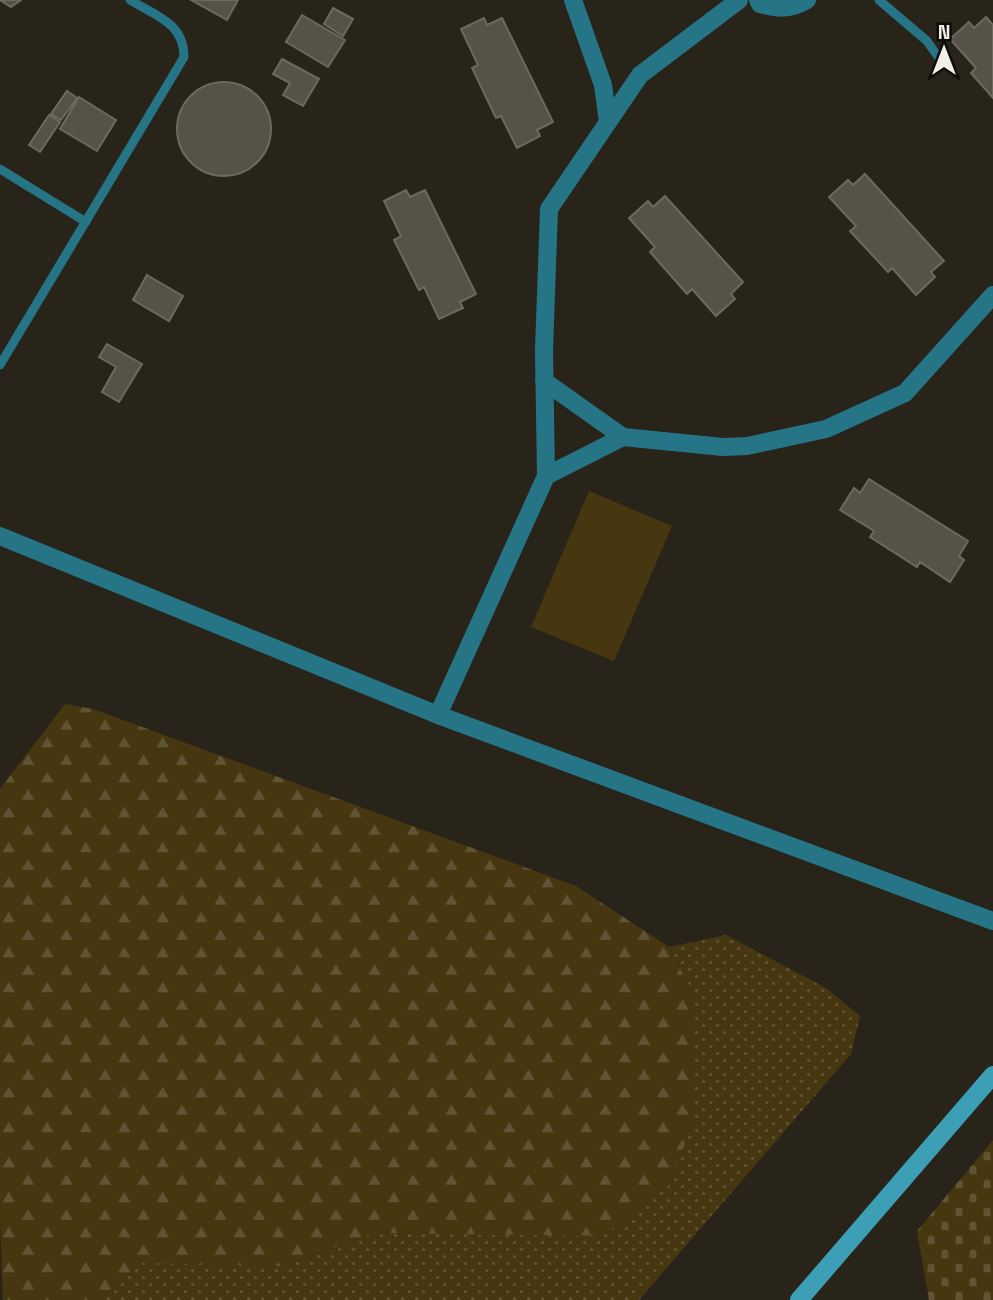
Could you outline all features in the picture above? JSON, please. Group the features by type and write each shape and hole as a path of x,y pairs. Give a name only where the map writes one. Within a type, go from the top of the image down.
{"street":[{"path":"573,0 603,85 608,122"},
{"path":"438,715 546,476 544,381 549,209 640,75 740,0"},
{"path":"758,0 760,4 779,9 795,7 807,0"},
{"path":"544,381 623,437 723,447 747,446 826,429 905,393 993,295"},
{"path":"546,476 623,437"},
{"path":"0,536 438,715 993,921"},
{"path":"799,1300 993,1075"}],"lane":[{"path":"0,365 184,57 184,41 173,26 130,0"},
{"path":"879,0 927,41 941,61"},
{"path":"0,169 86,222"}],"green space":[{"path":"589,491 672,526 614,661 531,627"},
{"path":"65,704 93,709 576,886 669,947 695,997 693,1123 668,1187 603,1236 375,1233 282,1266 142,1263 98,1300 3,1300 0,1219 0,789"},
{"path":"726,935 826,988 860,1016 851,1054 639,1300 98,1300 142,1262 282,1266 375,1233 603,1236 695,997 669,947"},
{"path":"993,1140 993,1300 929,1300 917,1231"}],"building":[{"path":"0,0 21,0 11,7"},
{"path":"191,0 238,0 227,20"},
{"path":"333,8 353,19 343,36 324,24"},
{"path":"302,15 345,40 328,67 286,42"},
{"path":"986,17 993,25 993,98 971,73 976,68 950,39 969,22 974,28"},
{"path":"484,18 487,25 502,18 553,122 537,130 540,136 517,148 501,116 496,118 472,68 478,65 461,29"},
{"path":"282,59 319,79 303,106 283,95 290,83 273,74"},
{"path":"224,82 242,86 257,96 267,111 271,129 267,147 257,162 242,172 224,176 206,172 191,162 181,147 177,129 181,111 191,96 206,86"},
{"path":"67,91 77,98 61,120 51,114"},
{"path":"79,97 116,120 97,151 60,129"},
{"path":"49,115 60,122 40,152 29,145"},
{"path":"865,174 944,261 931,272 935,277 916,295 892,268 888,272 850,231 856,226 829,197 848,180 853,185"},
{"path":"406,190 410,197 425,190 476,294 460,302 463,308 439,319 424,287 419,290 394,240 401,236 384,201"},
{"path":"665,196 743,282 731,294 735,299 716,316 692,289 687,294 650,252 655,247 629,218 648,201 653,207"},
{"path":"147,275 183,296 169,321 133,300"},
{"path":"107,344 142,364 119,402 102,392 116,367 99,357"},
{"path":"869,479 968,541 959,556 964,560 950,582 920,562 917,567 870,537 874,531 840,510 854,488 860,493"}]}
